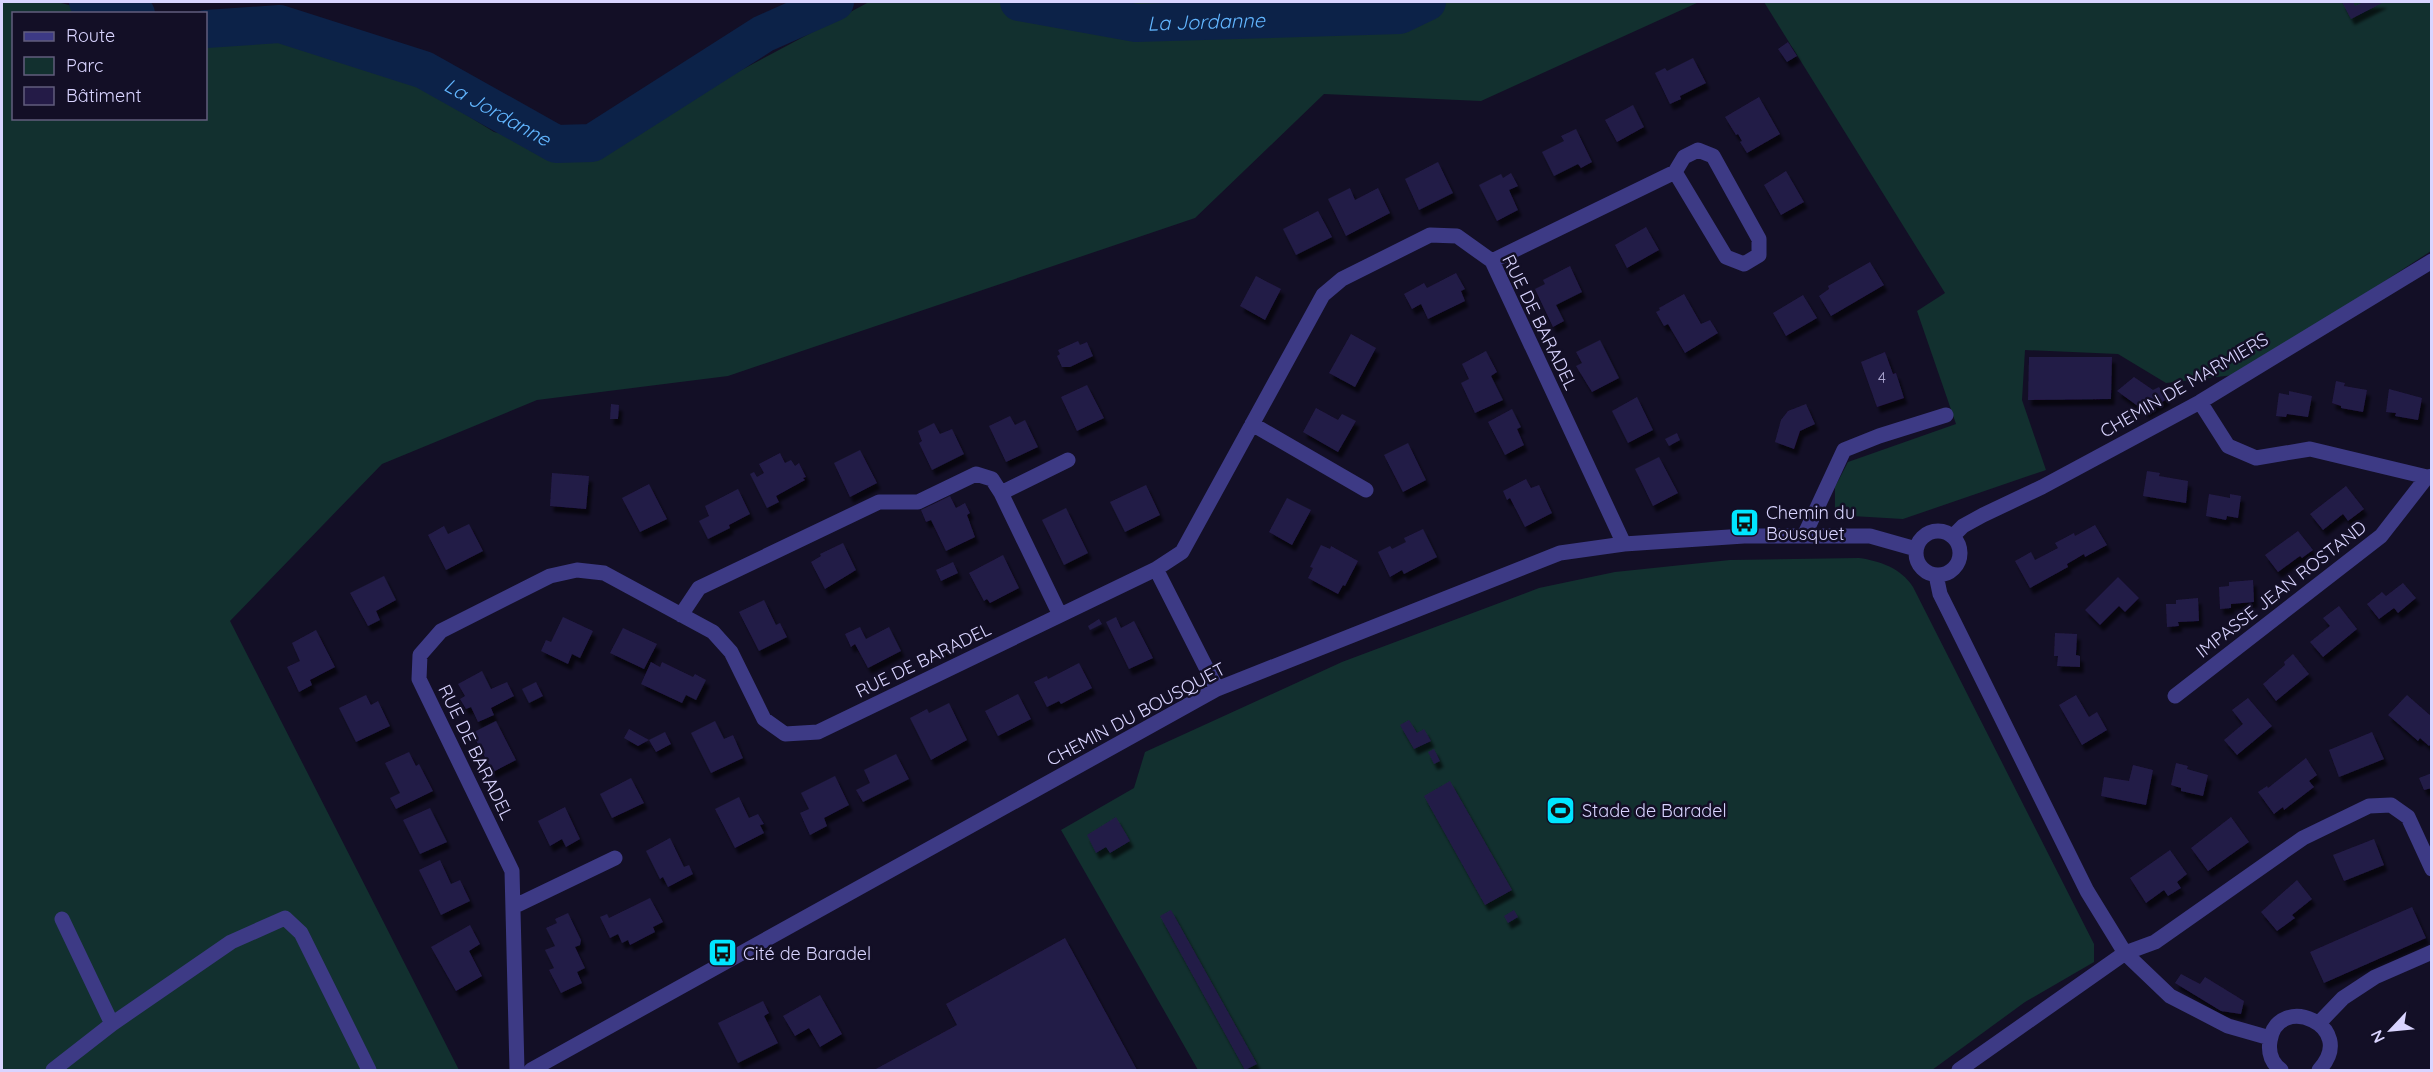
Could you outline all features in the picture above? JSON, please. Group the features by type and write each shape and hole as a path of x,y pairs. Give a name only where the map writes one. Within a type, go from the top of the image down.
{"street":[{"path":"1492,261 1675,172 1683,157 1698,150 1713,156 1759,240 1759,255 1744,264 1726,257 1675,172"},
{"name":"RUE DE BARADEL","path":"518,1071 512,871 419,679 420,655 441,631 550,576 577,570 604,573 713,632 731,652 764,719 785,734 818,732 1156,569 1182,552 1323,295 1342,279 1430,235 1457,236 1492,261 1624,544"},
{"name":"CHEMIN DE MARMIERS","path":"1953,536 1963,526 1983,515 2042,487 2200,402 2432,261"},
{"path":"2200,402 2228,446 2256,458 2310,449 2429,477"},
{"path":"1804,536 1844,450 1946,415"},
{"path":"1252,424 1366,490"},
{"path":"1001,493 1068,460"},
{"path":"681,615 699,588 879,502 918,502 975,474 992,479 1001,493 1060,615"},
{"name":"IMPASSE JEAN ROSTAND","path":"2175,696 2381,536 2429,477"},
{"path":"1938,530 1953,536 1958,542 1960,558 1951,570 1936,575 1920,566 1916,558 1916,549 1924,535 1938,530"},
{"name":"CHEMIN DU BOUSQUET","path":"531,1071 1217,689 1560,553 1624,544 1744,536 1870,536 1916,549"},
{"path":"1156,569 1217,689"},
{"path":"1936,575 1940,594 2087,891 2125,953 2170,996 2228,1026 2270,1038"},
{"path":"1959,1071 2125,953 2155,942 2302,838 2369,806 2391,805 2408,817 2432,869"},
{"path":"513,907 615,858"},
{"path":"53,1071 112,1024 231,942 285,918 301,933 369,1071"},
{"path":"62,919 112,1024"},
{"path":"2319,1023 2343,998 2375,977 2432,952"},
{"path":"2281,1071 2271,1058 2270,1038 2276,1027 2291,1017 2307,1017 2319,1023 2325,1030 2330,1047 2325,1064 2319,1071"}],"green space":[{"path":"2,2 57,2 98,12 12,12 12,120 207,120 207,37 282,30 383,63 494,132 589,151 869,2 1699,2 1481,101 1324,94 1195,218 728,376 537,400 382,464 230,621 459,1070 2,1070"},
{"path":"1764,2 2431,2 2431,251 2242,374 2166,383 2118,354 2025,350 2022,400 2046,470 1903,519 1835,515 1835,487 1848,462 1956,424 1917,311 1945,293"},
{"name":"Stade de Baradel","path":"1859,558 1889,566 1908,580 1913,587 2094,944 2094,962 2025,1002 1932,1070 1198,1070 1061,830 1134,788 1145,752 1342,662 1539,588 1615,572 1730,560"}],"building":[{"path":"2342,2 2353,2 2355,6 2364,2 2384,2 2351,19"},
{"path":"1788,42 1797,56 1787,62 1778,49"},
{"path":"1693,58 1706,83 1680,96 1681,99 1670,104 1655,73 1665,68 1667,71"},
{"path":"1759,97 1780,134 1747,153 1738,134 1736,135 1725,117"},
{"path":"1633,105 1644,127 1617,142 1605,120"},
{"path":"1576,129 1592,162 1581,168 1578,164 1554,176 1542,152 1564,141 1561,136"},
{"path":"1438,162 1453,193 1419,210 1405,179"},
{"path":"1786,171 1804,202 1781,215 1764,185"},
{"path":"1511,173 1518,186 1509,190 1518,210 1497,221 1479,185 1501,174 1503,178"},
{"path":"1350,188 1355,200 1378,188 1390,213 1346,236 1328,199"},
{"path":"1318,211 1332,237 1296,255 1283,229"},
{"path":"1646,227 1659,250 1627,268 1615,245"},
{"path":"1870,262 1884,285 1831,316 1819,296 1829,289 1828,286"},
{"path":"1570,266 1582,292 1556,305 1564,321 1553,327 1535,289 1545,284 1543,280"},
{"path":"1456,273 1465,289 1461,291 1465,301 1428,319 1421,304 1412,309 1404,294 1424,283 1427,288"},
{"path":"1256,276 1281,289 1265,320 1240,306"},
{"path":"1684,294 1701,324 1710,320 1718,333 1685,353 1668,324 1664,326 1656,312"},
{"path":"1803,295 1817,318 1786,336 1773,313"},
{"path":"1351,334 1376,348 1355,387 1329,373"},
{"path":"1600,340 1619,378 1592,392 1576,366 1582,363 1576,352"},
{"path":"1078,341 1080,345 1087,342 1093,356 1070,367 1062,367 1057,356 1060,354 1058,350"},
{"path":"1486,351 1497,372 1491,376 1503,400 1475,413 1461,383 1469,379 1462,364"},
{"path":"1885,352 1893,374 1896,373 1904,398 1877,407 1861,362"},
{"path":"2029,357 2112,357 2111,399 2028,400"},
{"path":"2134,377 2153,390 2159,387 2167,399 2146,412 2117,391"},
{"path":"2336,381 2345,383 2344,386 2367,390 2363,412 2341,408 2332,403"},
{"path":"1087,385 1104,418 1077,431 1061,397"},
{"path":"2389,389 2422,398 2418,420 2386,412"},
{"path":"2289,391 2312,396 2308,417 2287,414 2286,417 2276,416 2279,393 2289,395"},
{"path":"1637,397 1653,430 1628,443 1612,411"},
{"path":"611,404 619,405 618,419 610,419"},
{"path":"1806,404 1815,424 1800,431 1794,449 1775,442 1781,420 1788,411"},
{"path":"1316,408 1338,420 1342,414 1356,421 1338,452 1303,432"},
{"path":"1512,409 1521,427 1517,429 1524,445 1505,455 1488,422"},
{"path":"1010,416 1015,425 1025,420 1038,447 1006,462 989,426"},
{"path":"934,423 940,434 952,429 964,454 932,470 919,443 922,441 918,431"},
{"path":"1677,433 1680,440 1669,446 1665,439"},
{"path":"1408,443 1426,480 1403,492 1384,455"},
{"path":"860,450 877,483 850,497 834,463"},
{"path":"780,453 785,463 791,460 795,466 799,463 806,477 803,478 805,480 776,496 779,502 767,508 750,474 754,472 757,477 764,473 759,464"},
{"path":"1659,457 1678,493 1653,506 1635,469"},
{"path":"2147,471 2160,473 2159,476 2188,481 2186,503 2143,496"},
{"path":"552,473 589,476 586,509 550,506"},
{"path":"1526,479 1531,488 1539,485 1552,513 1525,527 1510,498 1507,500 1503,491"},
{"path":"649,484 667,519 640,532 622,498"},
{"path":"1146,485 1160,515 1125,532 1110,502"},
{"path":"2346,486 2364,509 2348,521 2343,514 2323,530 2310,514"},
{"path":"738,489 750,514 729,525 730,528 708,539 699,521 709,516 705,506"},
{"path":"2209,494 2230,498 2230,494 2241,496 2238,518 2227,516 2226,520 2206,516"},
{"path":"950,496 956,508 965,503 970,513 967,515 975,537 946,551 931,520 926,522 921,510"},
{"path":"1287,498 1311,510 1292,545 1269,532"},
{"path":"1066,508 1088,553 1064,565 1042,520"},
{"path":"469,524 483,551 446,570 428,535 444,526 448,534"},
{"path":"2095,525 2107,545 2085,557 2084,554 2067,564 2068,567 2030,588 2015,561 2031,552 2035,560 2058,548 2055,543 2074,533 2075,536"},
{"path":"1423,529 1437,557 1404,574 1402,570 1390,577 1378,552 1390,546 1392,549 1406,542 1404,538"},
{"path":"2298,531 2313,550 2302,558 2300,556 2278,572 2265,555"},
{"path":"843,543 856,570 825,589 811,562 821,556 820,554"},
{"path":"1321,545 1330,549 1331,546 1358,561 1345,586 1343,585 1338,594 1308,578 1313,568 1310,567"},
{"path":"1003,555 1019,588 990,603 987,599 984,601 969,573"},
{"path":"953,562 958,573 941,581 936,570"},
{"path":"384,576 396,600 376,611 380,620 368,626 350,593"},
{"path":"2118,577 2139,598 2125,612 2119,606 2100,625 2085,610"},
{"path":"2253,580 2254,602 2231,604 2231,608 2220,609 2219,587 2229,586 2229,582"},
{"path":"2403,583 2416,598 2398,613 2394,608 2379,619 2367,604 2382,592 2386,596"},
{"path":"2198,598 2199,621 2178,622 2179,626 2167,627 2166,604 2176,604 2176,600"},
{"path":"764,600 776,625 780,623 787,637 759,651 739,612"},
{"path":"2339,606 2357,629 2323,657 2310,642 2330,626 2323,618"},
{"path":"563,617 593,631 580,658 572,654 568,664 541,651 546,640 551,642"},
{"path":"1116,617 1121,628 1134,621 1153,658 1129,669 1106,622"},
{"path":"1099,619 1102,624 1090,630 1088,626"},
{"path":"860,627 866,639 889,627 901,651 868,668 855,644 851,647 845,634"},
{"path":"623,628 657,644 644,669 610,653"},
{"path":"316,630 335,667 310,680 312,685 299,692 287,667 300,661 292,643"},
{"path":"2055,633 2077,634 2076,655 2080,656 2080,667 2057,666 2058,656 2054,656"},
{"path":"947,641 951,648 940,653 937,647"},
{"path":"2293,654 2309,674 2276,701 2263,684 2285,665 2284,662"},
{"path":"651,662 660,667 662,662 693,677 695,674 706,680 696,700 686,695 682,703 641,684"},
{"path":"1079,663 1092,688 1061,704 1059,701 1047,707 1034,682 1047,676 1048,679"},
{"path":"482,671 491,689 507,682 514,696 491,708 494,715 478,722 471,707 466,709 460,699 465,696 458,684"},
{"path":"536,682 543,696 529,703 522,689"},
{"path":"1018,694 1031,719 998,736 985,711"},
{"path":"366,695 371,705 378,701 390,726 356,742 339,708"},
{"path":"2076,695 2089,717 2097,712 2107,730 2082,745 2059,705"},
{"path":"2407,695 2432,717 2432,743 2429,746 2420,738 2418,741 2388,715"},
{"path":"2248,698 2272,726 2237,755 2224,740 2243,724 2232,710"},
{"path":"949,703 967,740 931,760 910,718 927,709 929,713"},
{"path":"1409,720 1417,733 1424,729 1431,741 1414,749 1400,725"},
{"path":"496,721 516,760 493,772 472,733"},
{"path":"715,721 724,739 733,735 743,758 711,773 691,733"},
{"path":"629,729 649,740 638,746 624,738"},
{"path":"665,732 671,744 656,752 649,740"},
{"path":"2372,732 2384,759 2339,777 2329,750"},
{"path":"1434,749 1440,761 1434,764 1428,752"},
{"path":"409,752 416,766 419,764 433,791 396,809 390,798 400,793 385,763"},
{"path":"896,754 909,779 863,802 856,790 870,783 864,770"},
{"path":"2306,758 2317,775 2309,781 2314,787 2284,810 2283,807 2274,814 2258,792 2267,786 2268,788"},
{"path":"2176,763 2208,775 2203,796 2181,791 2181,788 2171,785"},
{"path":"2133,765 2153,770 2146,805 2101,796 2104,777 2129,781"},
{"path":"2432,773 2432,788 2424,790 2419,778"},
{"path":"835,776 849,805 824,818 827,826 810,835 800,813 809,809 801,793"},
{"path":"631,778 644,803 612,818 600,794"},
{"path":"1450,781 1512,890 1485,905 1424,796"},
{"path":"739,797 749,818 758,814 764,824 760,825 764,833 735,848 715,809"},
{"path":"565,807 580,839 566,847 562,839 550,846 538,821"},
{"path":"430,808 447,842 420,854 403,820"},
{"path":"1116,817 1130,841 1110,853 1106,847 1096,853 1087,835"},
{"path":"2231,817 2249,842 2208,871 2191,848"},
{"path":"670,838 684,867 689,865 693,874 668,887 663,877 660,879 646,851"},
{"path":"2374,839 2384,865 2344,881 2333,855"},
{"path":"2170,850 2187,874 2177,882 2181,888 2168,896 2164,890 2146,903 2130,878"},
{"path":"440,860 451,884 460,880 470,901 441,915 419,870"},
{"path":"2297,880 2312,899 2292,915 2295,918 2277,931 2261,912"},
{"path":"650,898 663,922 653,927 655,932 630,945 628,940 622,943 618,934 610,938 600,917 607,914 609,918"},
{"path":"2412,907 2426,938 2324,983 2310,952"},
{"path":"1171,910 1257,1064 1245,1070 1160,916"},
{"path":"1514,910 1518,917 1508,923 1504,916"},
{"path":"568,913 581,940 580,945 575,947 585,968 577,972 582,983 561,993 549,970 554,968 545,950 555,946 546,928 557,923 555,919"},
{"path":"470,925 480,944 469,951 482,976 456,991 431,947"},
{"path":"1065,938 1137,1070 874,1070 957,1025 946,1004"},
{"path":"2181,974 2200,984 2205,977 2244,1001 2241,1014 2221,1011 2175,983"},
{"path":"820,995 842,1034 820,1047 809,1028 795,1036 783,1016"},
{"path":"763,1001 769,1013 764,1016 778,1043 738,1063 718,1023"}],"waterway":[{"name":"La Jordanne","path":"88,2 128,12"},
{"name":"La Jordanne","path":"207,29 280,24 424,70 556,144 592,143 763,34 835,2"},
{"name":"La Jordanne","path":"1019,2 1136,23 1400,15 1427,2"}],"place":[{"name":"Chemin du Bousquet","path":"1745,522"},
{"name":"Stade de Baradel","path":"1561,810"},
{"name":"Cité de Baradel","path":"722,953"}]}
